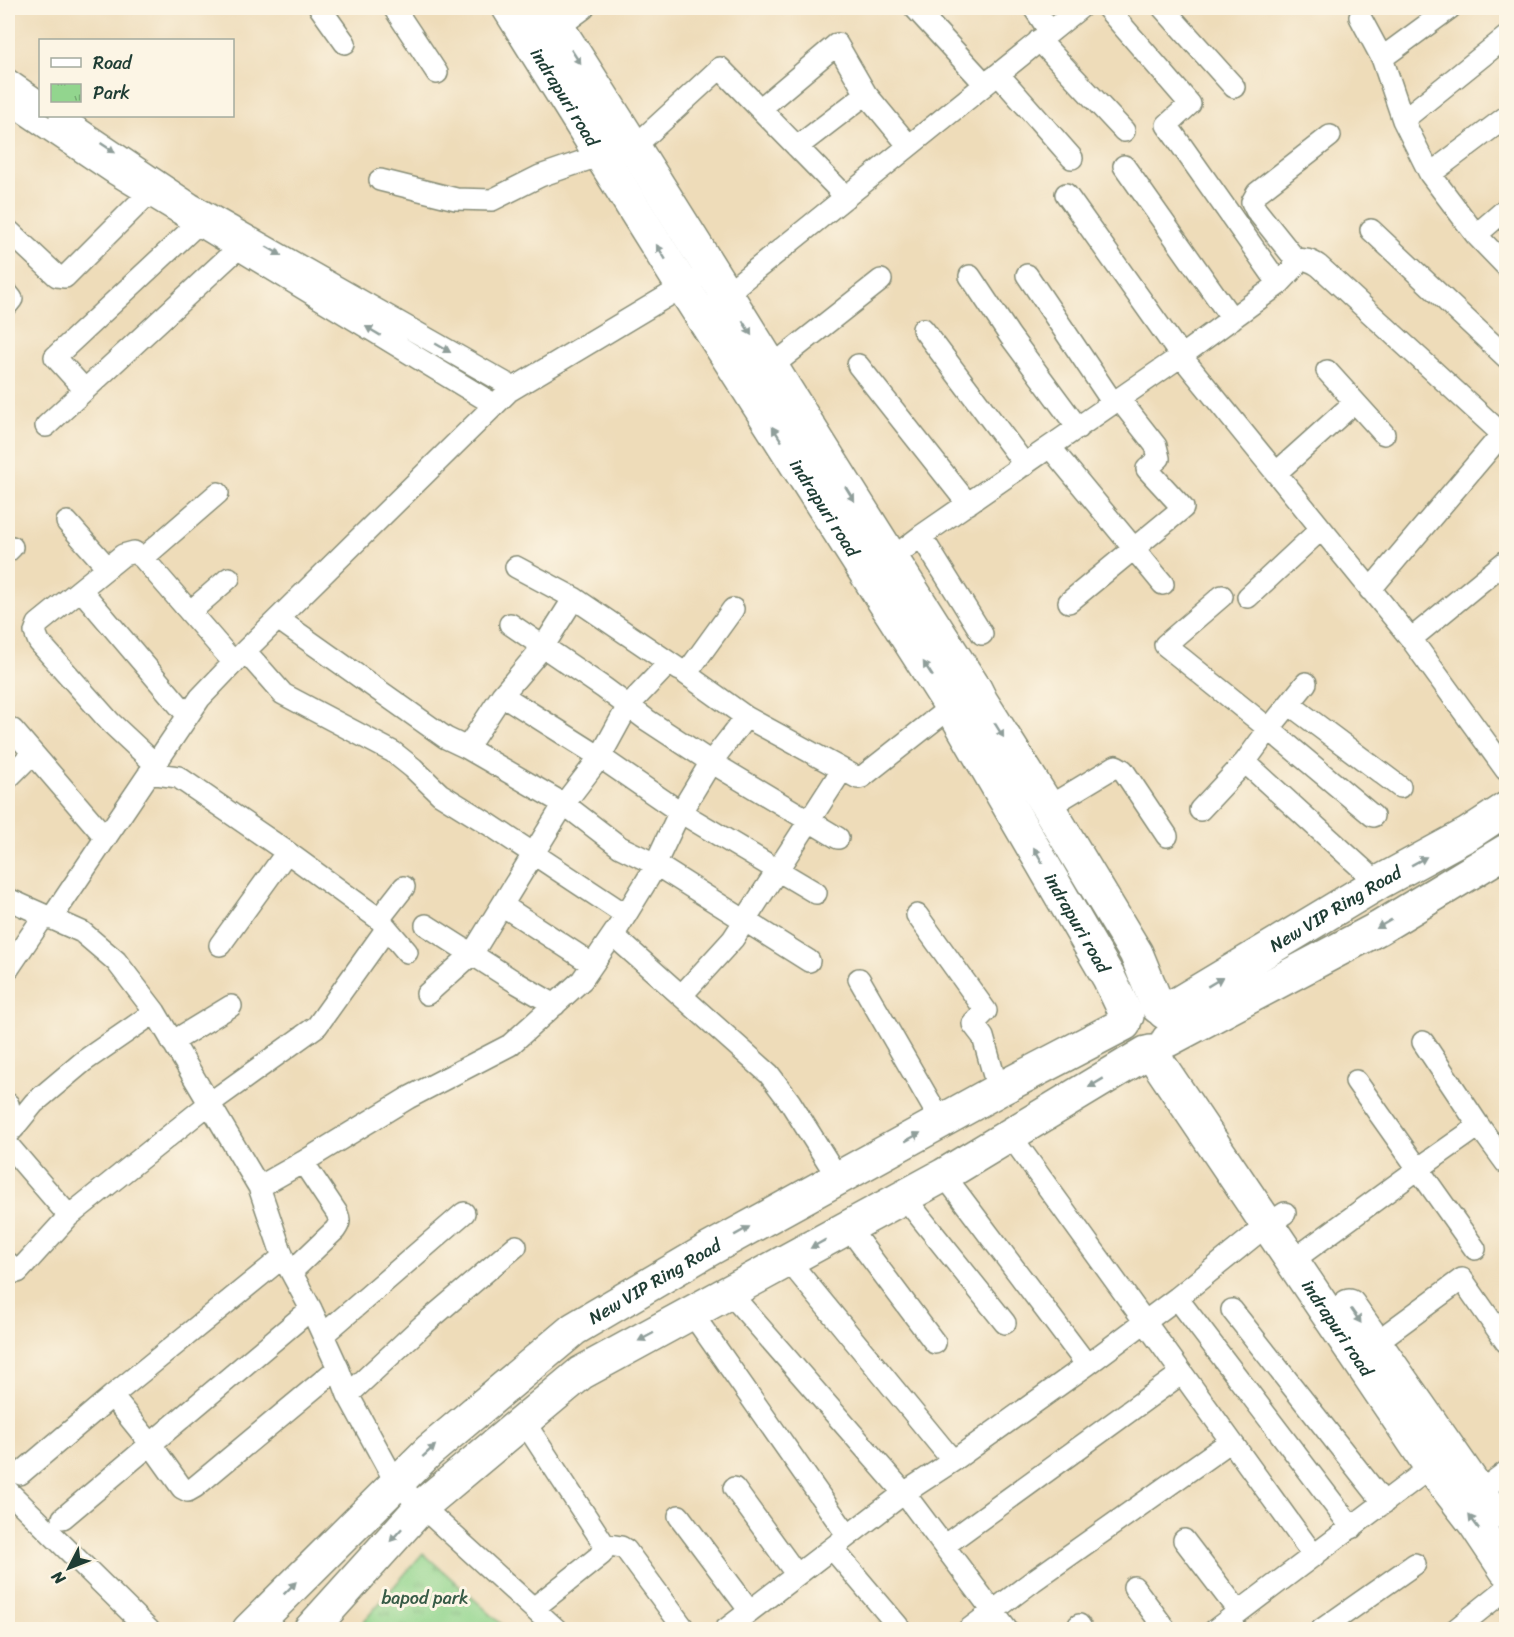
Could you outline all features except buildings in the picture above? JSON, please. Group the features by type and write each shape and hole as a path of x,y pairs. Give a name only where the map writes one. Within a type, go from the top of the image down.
{"main road":[{"name":"indrapuri road","path":"509,8 691,300 963,697 981,701 1048,807 1136,953 1151,1031"},
{"name":"indrapuri road","path":"551,18 600,92 891,559 1109,978 1253,1170 1276,1219 1442,1461 1478,1493 1506,1529"},
{"name":"New VIP Ring Road","path":"310,1629 422,1506 581,1373 944,1175 1010,1135 1151,1031 1378,883 1468,834 1506,809"},
{"name":"New VIP Ring Road","path":"249,1629 429,1451 574,1329 708,1250 998,1090 1151,1031 1379,928 1506,851"},
{"name":"indrapuri road","path":"1300,1255 1375,1343 1476,1525 1506,1570"}],"street":[{"path":"320,8 345,43"},
{"path":"394,8 437,74"},
{"path":"551,18 584,8"},
{"path":"915,8 992,79 1072,158"},
{"path":"1034,8 1045,36 1124,131"},
{"path":"8,969 105,838 200,698 495,405 514,388 691,300 846,196 1080,8"},
{"path":"1107,8 1190,104 1167,125 1279,284"},
{"path":"1163,8 1234,87"},
{"path":"1382,58 1450,8"},
{"path":"1360,17 1382,58 1404,120 1430,174 1476,235 1506,266"},
{"path":"1404,120 1506,37"},
{"path":"760,109 837,44 866,94 909,146"},
{"path":"633,148 720,68 846,196"},
{"path":"8,80 39,101"},
{"path":"797,147 866,94"},
{"path":"8,102 148,194 203,219 514,388"},
{"path":"61,117 179,197 203,219"},
{"path":"1430,174 1506,117"},
{"path":"891,559 1181,356 1279,284 1294,268 1294,259 1252,202 1257,193 1330,136"},
{"path":"380,180 456,199 492,200 540,176 601,154"},
{"path":"1124,166 1232,319"},
{"path":"10,232 57,276 64,277 148,194"},
{"path":"1066,194 1181,356 1411,639 1506,770"},
{"path":"1476,235 1506,209"},
{"path":"86,390 55,357 203,219"},
{"path":"1371,230 1506,357"},
{"path":"46,426 244,243"},
{"path":"244,243 495,405"},
{"path":"1294,259 1306,259 1319,266 1504,431 1370,590"},
{"path":"1027,275 1116,401 1156,446 1159,458 1147,469 1183,508 1069,602"},
{"path":"969,276 1078,428"},
{"path":"771,367 881,280"},
{"path":"691,300 719,282"},
{"path":"8,294 12,299 8,304"},
{"path":"923,329 1024,465"},
{"path":"858,366 968,504"},
{"path":"1327,371 1384,434"},
{"path":"1276,474 1354,402"},
{"path":"1050,447 1163,584"},
{"path":"142,558 218,493"},
{"path":"67,522 107,567"},
{"path":"1248,597 1321,529"},
{"path":"921,536 982,634"},
{"path":"407,952 383,923 287,852 178,777 152,768 39,642 35,632 38,624 123,555 134,552 190,612 283,694 393,752 440,794 626,915"},
{"path":"1411,639 1506,561"},
{"path":"516,567 574,598 746,717 858,778 963,697"},
{"path":"190,612 230,578"},
{"path":"81,590 188,716"},
{"path":"1222,596 1165,645 1373,816"},
{"path":"466,748 502,695 543,647 574,598"},
{"path":"427,994 472,954 564,804 600,757 628,706 678,668 733,609"},
{"path":"278,618 446,738 564,804 620,847 655,864 809,961"},
{"path":"510,624 646,720 838,838"},
{"path":"1200,810 1245,762 1306,683"},
{"path":"502,695 600,757 680,812 816,893"},
{"path":"1288,704 1400,788"},
{"path":"258,1187 408,1098 510,1045 582,980 649,877 680,812 711,762 746,717"},
{"path":"13,730 105,838"},
{"path":"8,778 32,754"},
{"path":"1245,762 1378,883"},
{"path":"1048,807 1116,766 1124,770 1167,836"},
{"path":"681,996 733,939 842,770"},
{"path":"220,945 287,852"},
{"path":"11,1273 69,1216 210,1103 317,1026 404,887"},
{"path":"8,899 82,932 116,961 155,1012 258,1187 287,1265 311,1309 348,1395 396,1483 557,1629"},
{"path":"502,905 592,964"},
{"path":"917,915 986,1011 972,1024 983,1037 998,1090"},
{"path":"426,925 555,1005"},
{"path":"613,935 769,1074 780,1087 838,1178"},
{"path":"859,979 941,1121"},
{"path":"172,1042 231,1006"},
{"path":"10,1136 34,1103 84,1061 155,1012"},
{"path":"1423,1042 1506,1163"},
{"path":"1356,1081 1475,1249"},
{"path":"8,1104 10,1136 69,1216"},
{"path":"1300,1255 1479,1126"},
{"path":"1010,1135 1314,1556"},
{"path":"149,1629 14,1483 112,1396 335,1230 340,1219 303,1162"},
{"path":"944,1175 1087,1365"},
{"path":"904,1197 1005,1323"},
{"path":"323,1335 464,1213"},
{"path":"725,1629 904,1493 953,1461 1145,1322 1276,1219"},
{"path":"848,1227 935,1343"},
{"path":"348,1395 422,1326 516,1246"},
{"path":"788,1260 953,1461"},
{"path":"1375,1343 1461,1279 1506,1342"},
{"path":"729,1292 904,1493 1007,1629"},
{"path":"1176,1298 1352,1528"},
{"path":"63,1518 311,1309"},
{"path":"1232,1310 1384,1503"},
{"path":"691,1312 840,1542 898,1626"},
{"path":"112,1396 182,1488 188,1491 338,1368"},
{"path":"945,1545 1182,1373"},
{"path":"523,1420 604,1544 602,1554 534,1608"},
{"path":"968,1629 1231,1442"},
{"path":"1215,1629 1442,1461"},
{"path":"1478,1493 1506,1472"},
{"path":"734,1488 797,1575"},
{"path":"679,1516 750,1611"},
{"path":"1184,1540 1239,1612"},
{"path":"604,1544 626,1550 685,1629"},
{"path":"1321,1629 1415,1564"},
{"path":"1134,1587 1166,1629"},
{"path":"1455,1629 1506,1589"}],"green space":[{"name":"bapod park","path":"423,1553 507,1629 357,1629"}]}
